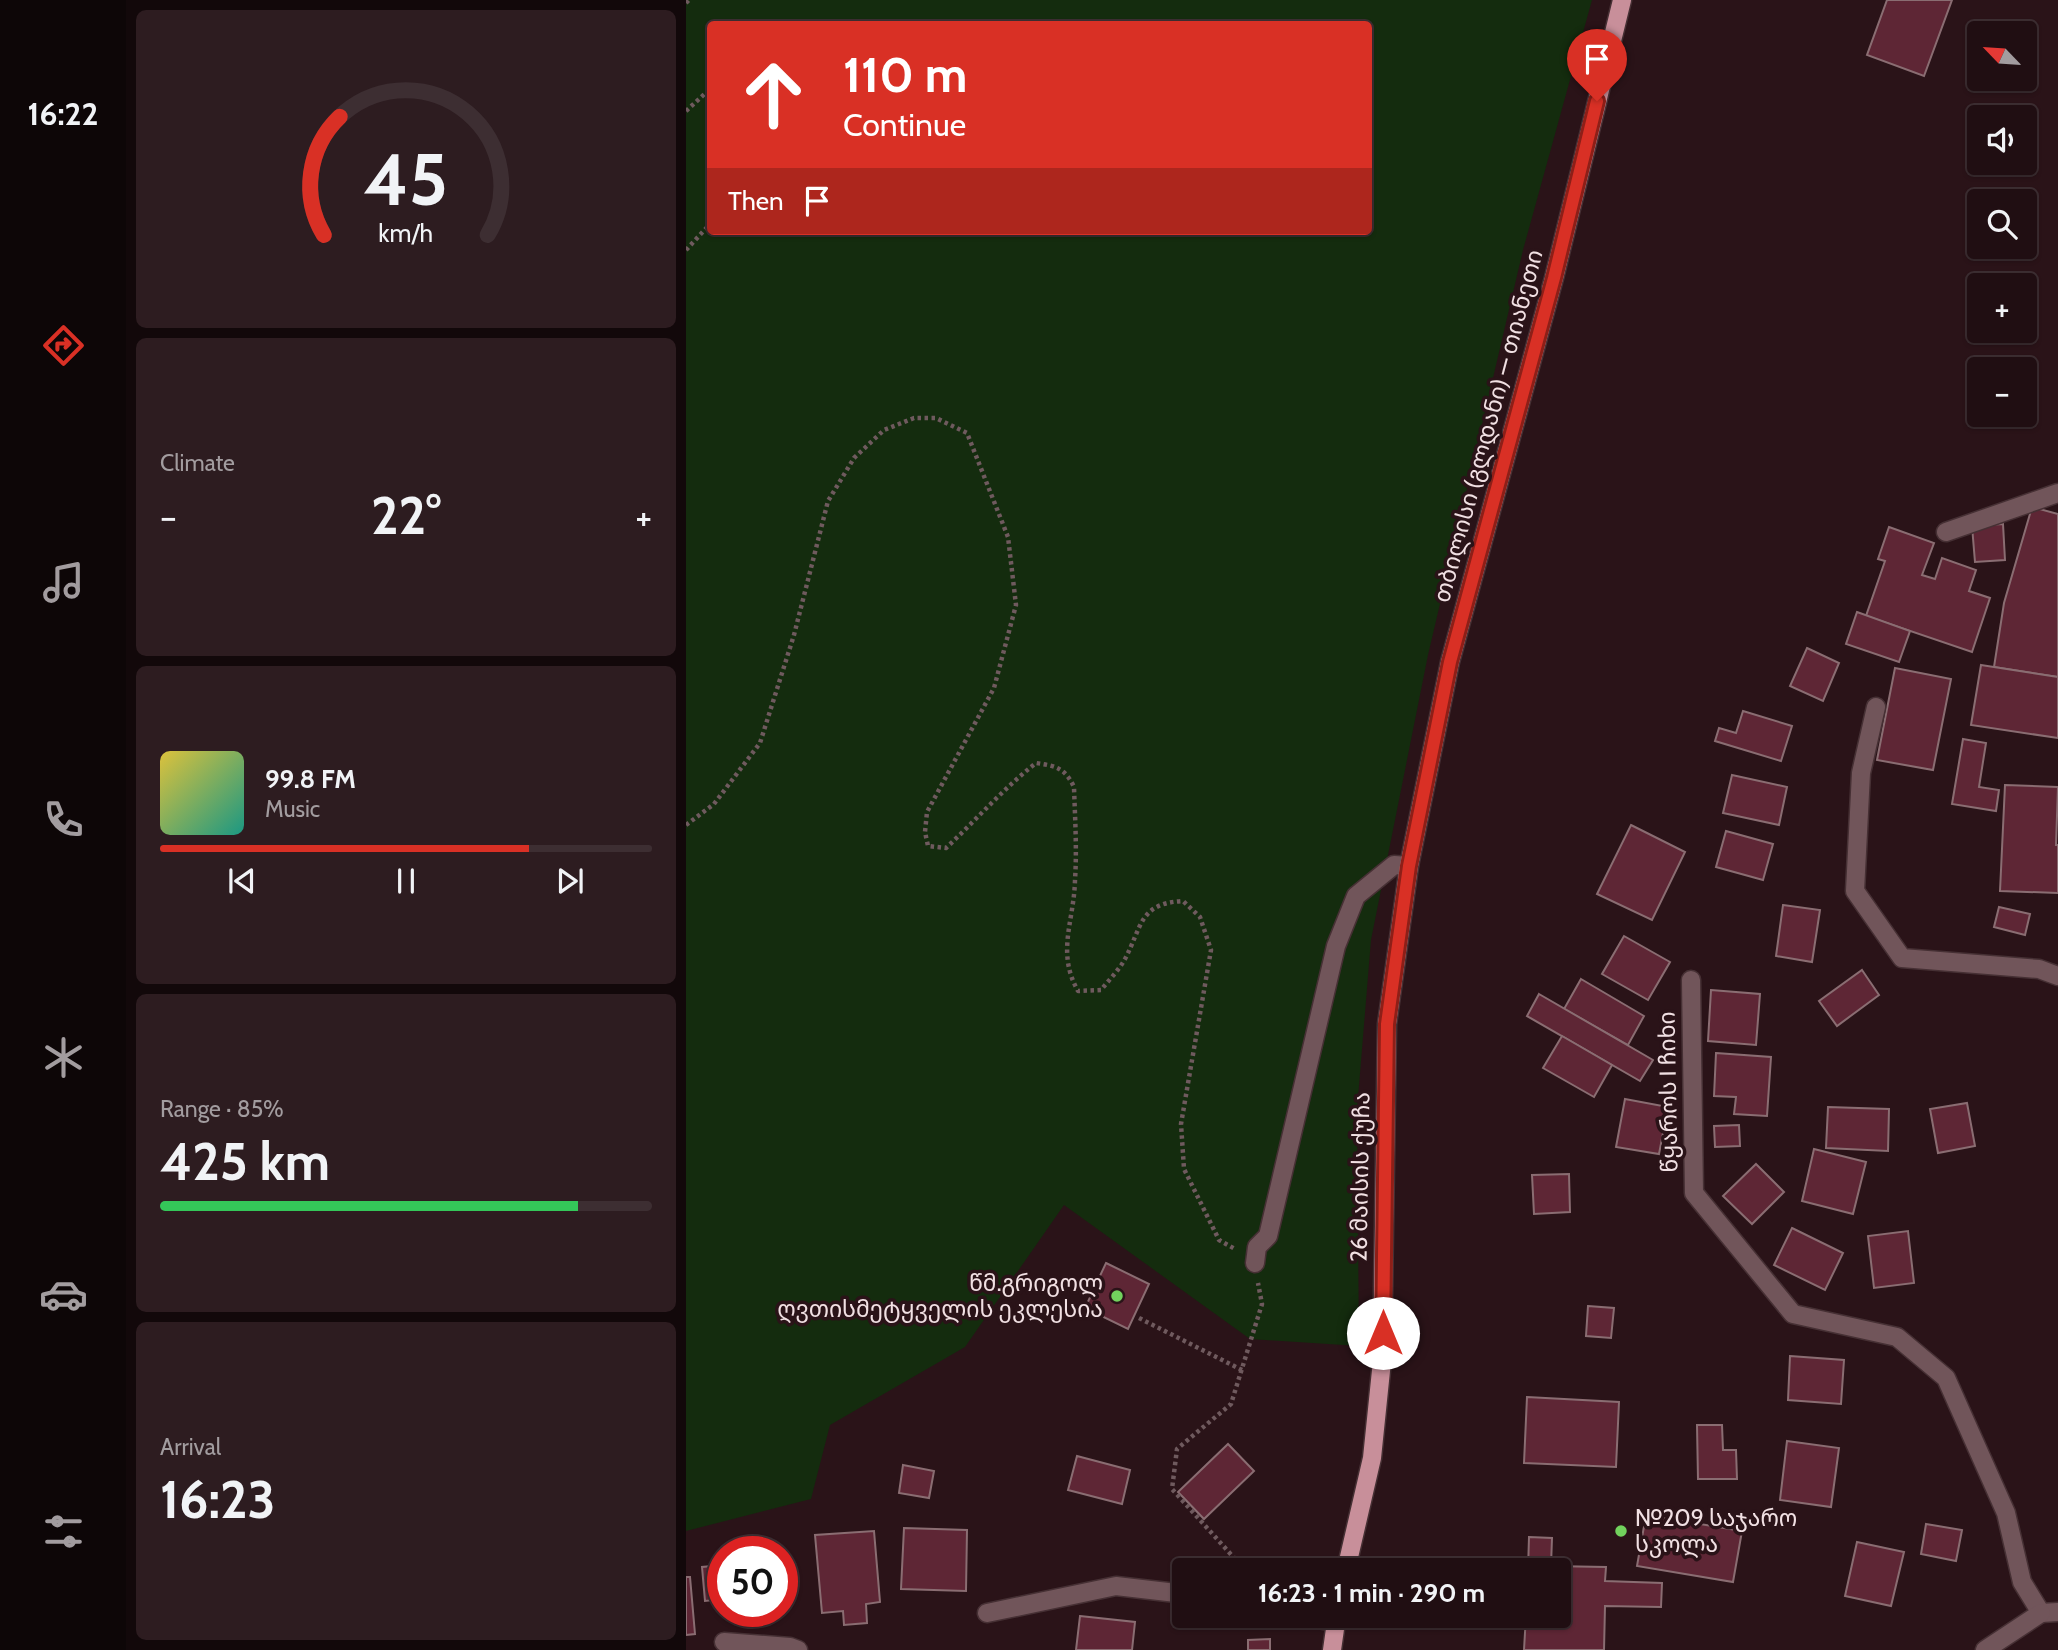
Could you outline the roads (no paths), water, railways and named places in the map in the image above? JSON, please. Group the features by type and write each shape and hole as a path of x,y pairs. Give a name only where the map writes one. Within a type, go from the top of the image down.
{"main road":[{"name":"თბილისი (გლდანი) — თიანეთი","path":"1409,866 1450,662 1554,278 1622,0"},
{"name":"26 მაისის ქუჩა","path":"1349,1558 1373,1458 1382,1361 1387,1024 1409,866"},
{"path":"1332,1650 1335,1628"}],"street":[{"path":"1945,532 2058,493"},
{"path":"1876,707 1861,773 1854,891 1902,958 2039,969 2058,976"},
{"path":"1256,1255 1268,1236 1336,946 1356,896 1394,865 1409,866"},
{"name":"წყაროს I ჩიხი","path":"1691,980 1694,1193 1793,1314 1897,1337 1946,1378 2006,1513 2022,1582 2050,1612"},
{"path":"986,1613 1116,1586 1172,1592"},
{"path":"1985,1650 2050,1612"},
{"path":"724,1642 790,1647 798,1650"}],"place":[{"name":"წმ.გრიგოლ ღვთისმეტყველის ეკლესია","path":"1117,1296"},
{"name":"№209 საჯარო სკოლა","path":"1621,1531"}]}
